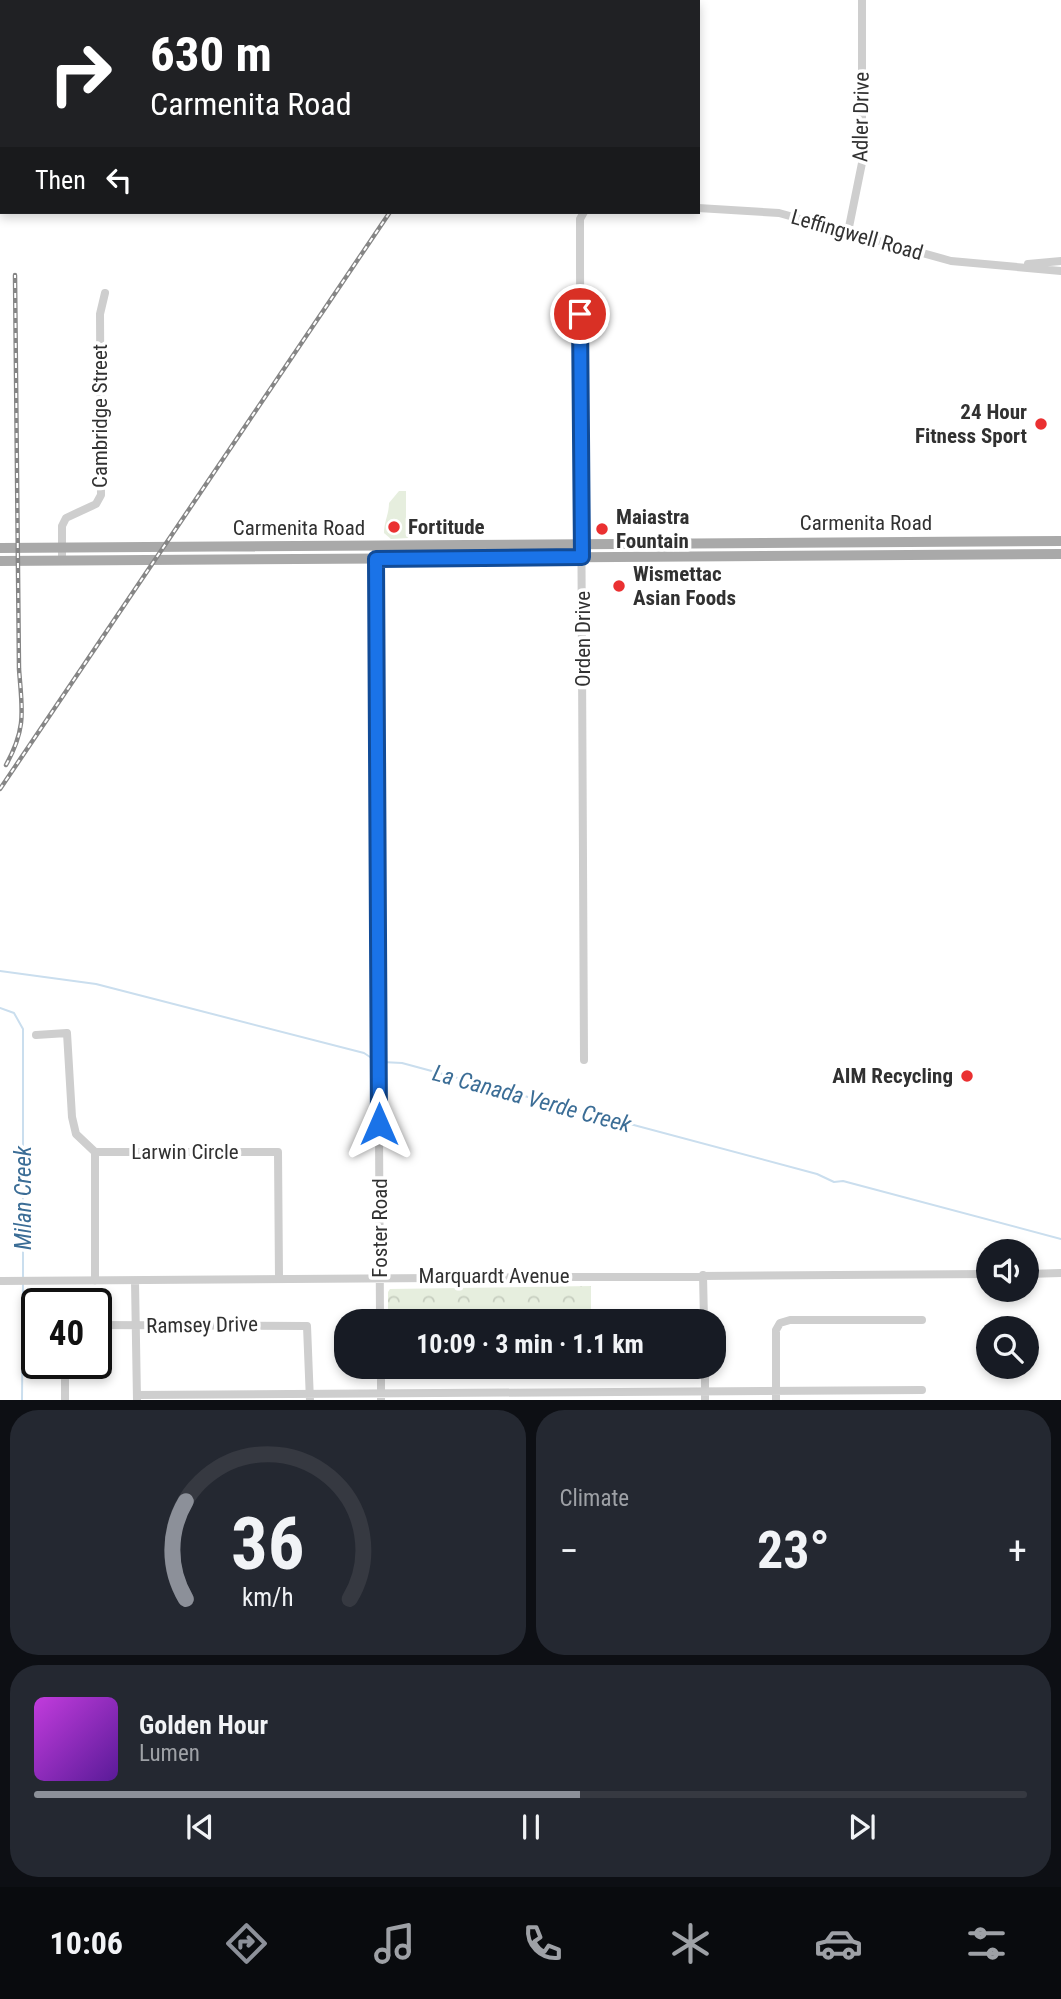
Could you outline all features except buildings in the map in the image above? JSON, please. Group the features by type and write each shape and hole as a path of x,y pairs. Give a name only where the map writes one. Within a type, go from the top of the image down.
{"main road":[{"name":"Carmenita Road","path":"0,548 1061,541"},
{"path":"747,543 747,556"},
{"name":"Carmenita Road","path":"0,561 1061,554"}],"street":[{"name":"Adler Drive","path":"848,232 862,163 862,0"},
{"name":"Leffingwell Road","path":"700,208 771,212 951,261 1061,271"},
{"name":"Orden Drive","path":"582,215 583,1060"},
{"name":"Leffingwell Road","path":"1014,266 1061,261"},
{"name":"Cambridge Street","path":"62,561 66,518 96,504 101,495 100,314 104,293"},
{"name":"Foster Road","path":"376,547 380,1309"},
{"path":"36,1035 67,1033 72,1117 76,1134 95,1152 95,1281"},
{"name":"Larwin Circle","path":"95,1152 278,1152 279,1278"},
{"path":"1039,1273 1061,1273"},
{"name":"Marquardt Avenue","path":"0,1281 976,1274"},
{"path":"703,1275 704,1309"},
{"path":"135,1281 137,1398 776,1396 922,1390"},
{"path":"776,1396 776,1331 780,1323 790,1320 922,1320"},
{"name":"Ramsey Drive","path":"112,1325 307,1326 309,1397"},
{"path":"65,1379 65,1400"}],"green space":[{"path":"399,491 406,491 406,527 410,528 408,538 391,539 384,533 385,525 389,503"},
{"path":"591,1286 591,1309 388,1309 390,1289"}],"waterway":[{"name":"La Canada Verde Creek","path":"0,971 96,984 364,1053 376,1061"},
{"name":"Milan Creek","path":"0,1008 14,1013 23,1029 23,1277"},
{"name":"La Canada Verde Creek","path":"382,1062 402,1063 554,1104 560,1109 585,1112 817,1174 834,1182 843,1181 1061,1239"},
{"name":"Milan Creek","path":"22,1400 23,1283"}],"railway":[{"path":"0,789 389,214"},
{"path":"6,765 13,752 22,718 19,669 15,275"}],"place":[{"name":"24 Hour Fitness Sport","path":"1041,424"},
{"name":"Fortitude","path":"394,527"},
{"name":"Maiastra Fountain","path":"602,529"},
{"name":"Wismettac Asian Foods","path":"619,586"},
{"name":"AIM Recycling","path":"967,1076"}],"route":[{"path":"379,1124 376,559 582,557 580,314"}]}
